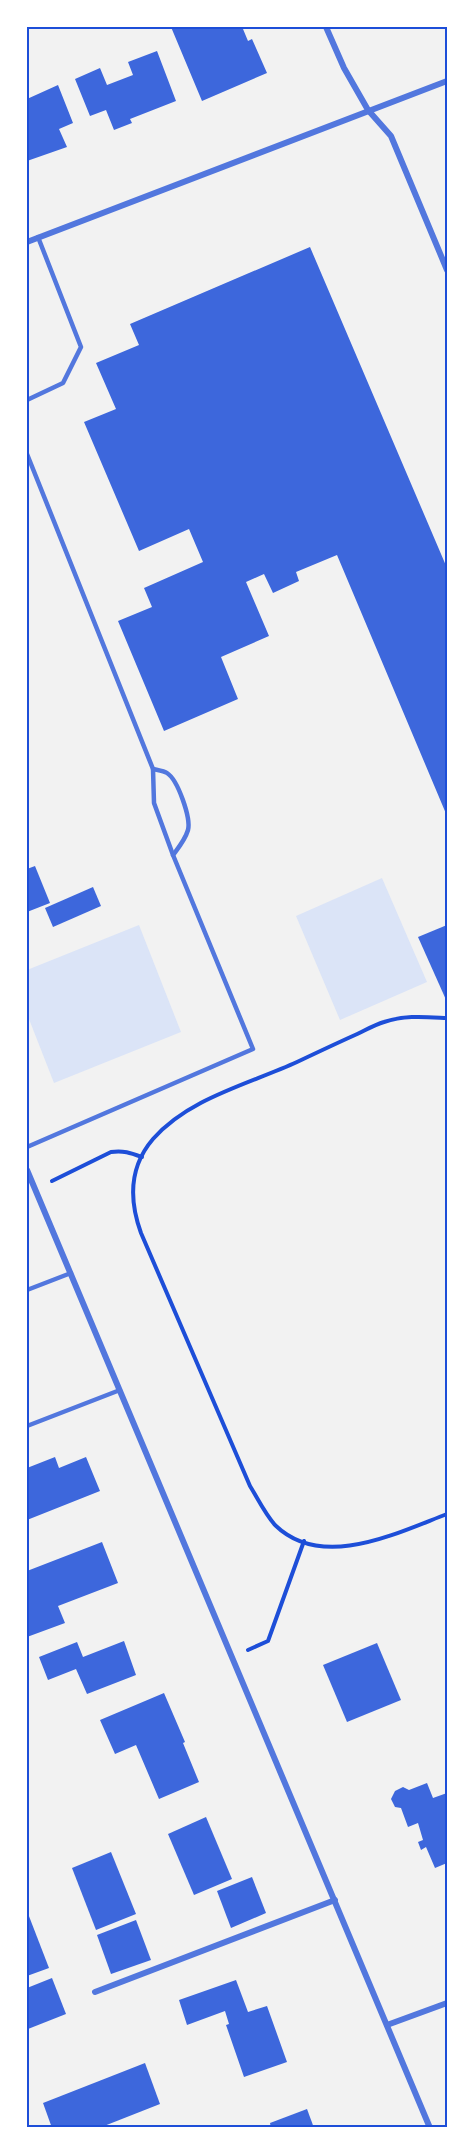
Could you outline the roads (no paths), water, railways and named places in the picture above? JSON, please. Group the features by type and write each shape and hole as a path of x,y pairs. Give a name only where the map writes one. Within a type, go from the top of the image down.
{"street":[{"path":"326,27 344,68 368,110 391,136 447,270"},
{"path":"27,242 447,81"},
{"path":"27,1170 430,2128"},
{"path":"94,1992 335,1900"},
{"path":"387,2025 447,2003"}],"lane":[{"path":"27,400 63,383 81,346 38,237"},
{"path":"27,454 153,769 154,803 173,855 254,1049 27,1147"},
{"path":"153,769 168,773 176,785 188,815 188,829 184,841 173,855"},
{"path":"27,1290 71,1273"},
{"path":"27,1426 120,1389"}]}
